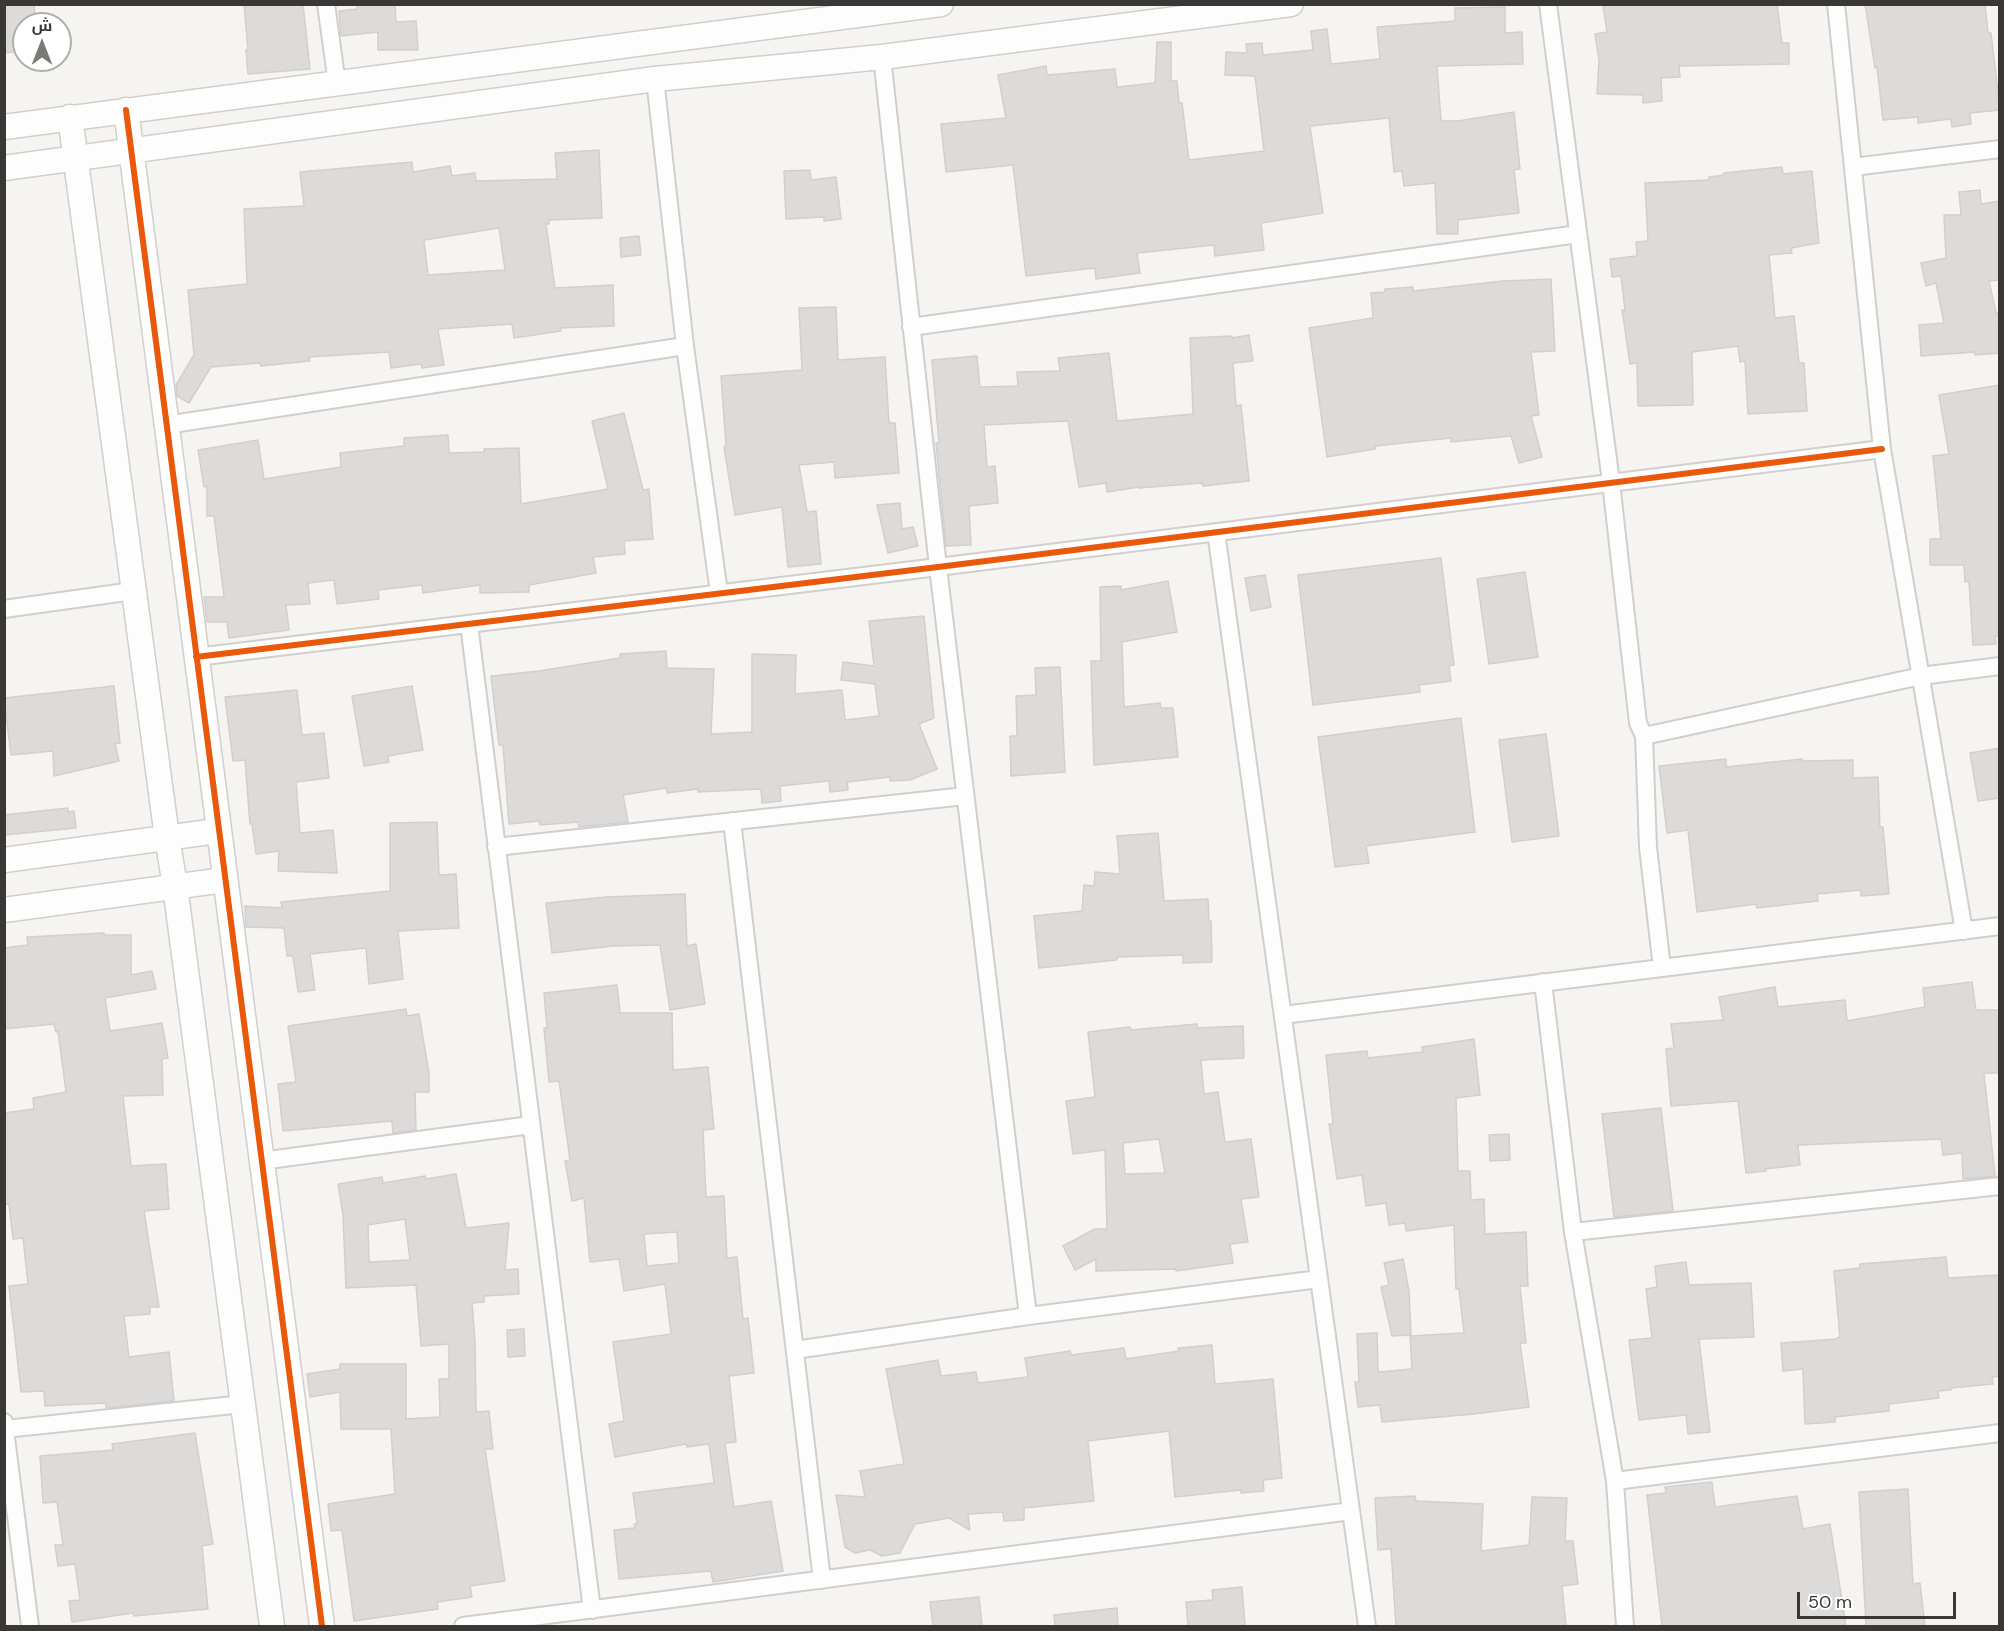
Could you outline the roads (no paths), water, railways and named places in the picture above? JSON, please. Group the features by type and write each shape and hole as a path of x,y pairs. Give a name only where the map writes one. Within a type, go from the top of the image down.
{"street":[{"path":"326,4 337,84"},
{"path":"4,127 941,4"},
{"path":"4,168 655,79 882,57 1291,4"},
{"path":"1548,4 1611,482 1638,723 1644,736 1648,847 1662,968"},
{"path":"1836,4 1882,449 1964,931"},
{"path":"882,57 938,567 1029,1316"},
{"path":"655,79 685,346 719,593"},
{"path":"126,110 322,1626"},
{"path":"70,117 175,886 272,1626"},
{"path":"1853,167 2000,149"},
{"path":"911,327 1578,234"},
{"path":"166,425 685,346"},
{"path":"196,657 1882,449"},
{"path":"1216,532 1367,1626"},
{"path":"4,609 133,591"},
{"path":"469,624 592,1610"},
{"path":"1644,736 1921,676 2000,666"},
{"path":"496,847 965,796"},
{"path":"732,821 822,1580"},
{"path":"4,860 218,831"},
{"path":"4,909 224,880"},
{"path":"1282,1015 2000,926"},
{"path":"1543,982 1573,1232 1615,1481 1625,1626"},
{"path":"261,1161 531,1125"},
{"path":"1573,1232 2000,1186"},
{"path":"795,1350 1029,1316 1319,1279"},
{"path":"30,1626 5,1426 243,1404"},
{"path":"1615,1481 2000,1433"},
{"path":"463,1626 1351,1512"}]}
